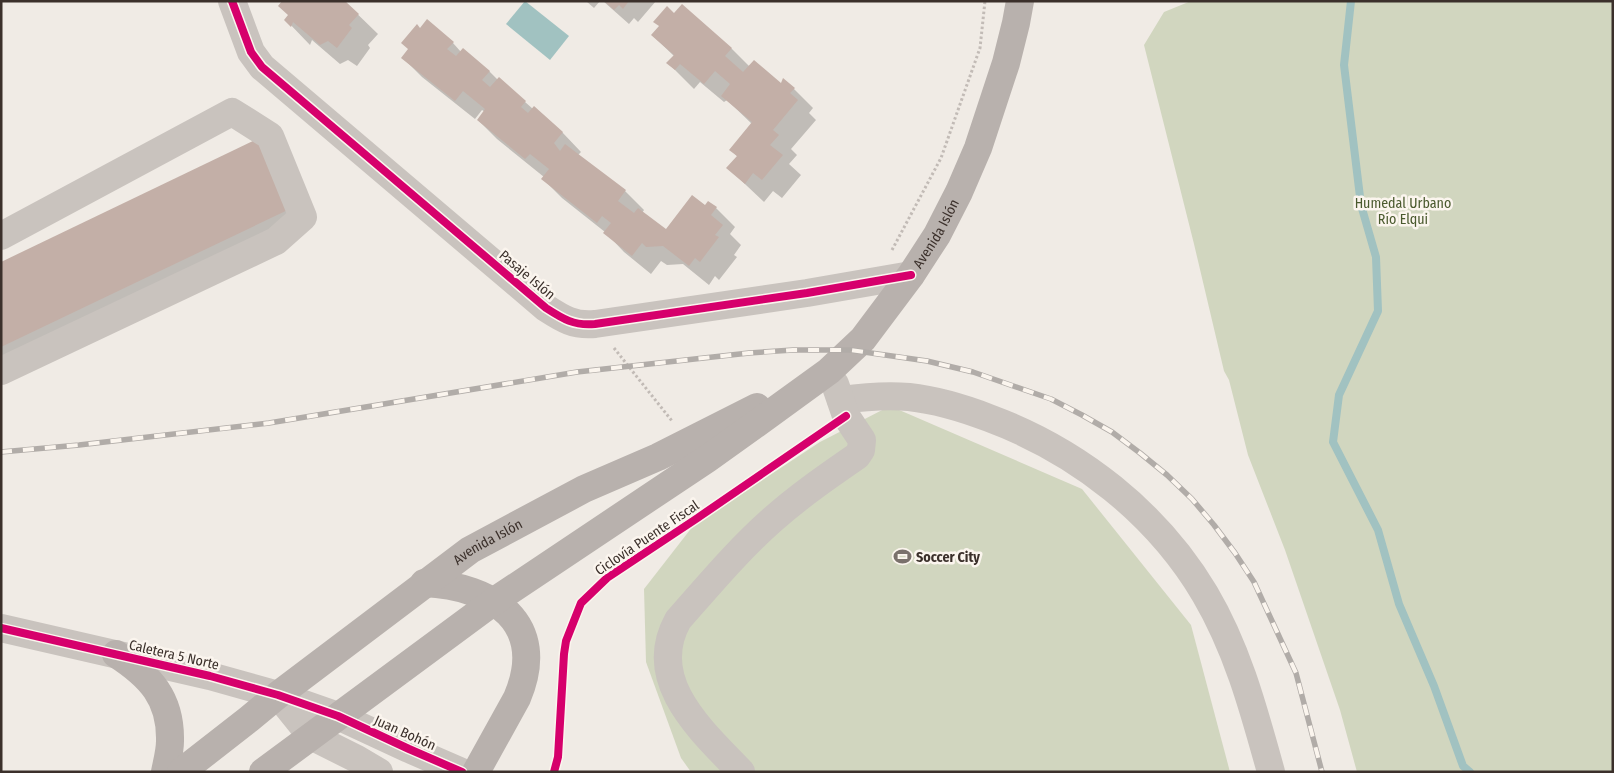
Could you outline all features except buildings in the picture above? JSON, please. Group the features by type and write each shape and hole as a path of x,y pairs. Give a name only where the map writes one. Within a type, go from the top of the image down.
{"main road":[{"name":"Avenida Islón","path":"992,102 1000,59 1004,1"},
{"name":"Avenida Islón","path":"263,772 493,602 707,459 829,371 863,339 911,275 937,235 959,192 978,148 1006,63 1020,1"},
{"name":"Avenida Islón","path":"181,772 278,695 470,550 584,489 658,457 829,371"},
{"path":"424,583 443,584 465,590 493,602 517,623 525,642 526,672 517,698 476,772"},
{"path":"116,654 142,672 161,697 170,727 170,743 165,772"}],"street":[{"name":"Pasaje Islón","path":"232,1 251,52 262,67 546,308 567,322 582,325 595,324 807,293 911,275"},
{"path":"1,236 232,112 270,136 303,217 276,241 1,371"},
{"path":"741,772 705,733 683,705 669,675 667,660 668,644 671,632 678,620 764,527 806,491 858,456 862,440 846,416 829,371"},
{"path":"840,400 876,396 908,397 970,410 1006,424 1065,454 1119,493 1166,540 1206,595 1237,659 1250,694 1271,772"},
{"name":"Caletera 5 Norte","path":"1,628 210,676 278,695 338,716"},
{"path":"278,695 311,736 358,759 378,772"},
{"name":"Juan Bohón","path":"338,716 462,772"}],"path":[{"path":"875,282 941,158 980,48 985,1"},
{"path":"595,324 688,441"}],"green space":[{"name":"Humedal Urbano Río Elqui","path":"1191,1 1613,1 1613,772 1357,772 1340,710 1285,550 1248,455 1229,380 1224,371 1144,45 1164,12"},
{"name":"Soccer City","path":"890,406 1082,489 1191,625 1230,772 691,772 681,758 646,662 644,589 693,526 820,442"}],"water":[{"path":"525,1 569,36 550,60 506,24"}],"waterway":[{"path":"1351,1 1344,65 1361,205 1376,257 1378,311 1339,395 1333,442 1378,530 1399,604 1434,686 1463,766 1470,772"}],"railway":[{"path":"1,452 269,423 577,372 749,353 793,350 850,350 927,361 973,372 1051,399 1112,432 1167,475 1192,499 1235,553 1254,582 1296,673 1322,772"}],"cycle path":[{"path":"232,1 251,52 262,67 546,308 569,321 581,324 595,324 807,293 911,275"},
{"name":"Ciclovía Puente Fiscal","path":"554,772 558,757 566,641 581,603 607,578 846,416"},
{"path":"1,628 210,676 278,695 338,716 462,772"}],"place":[{"name":"Soccer City","path":"902,557"}]}
